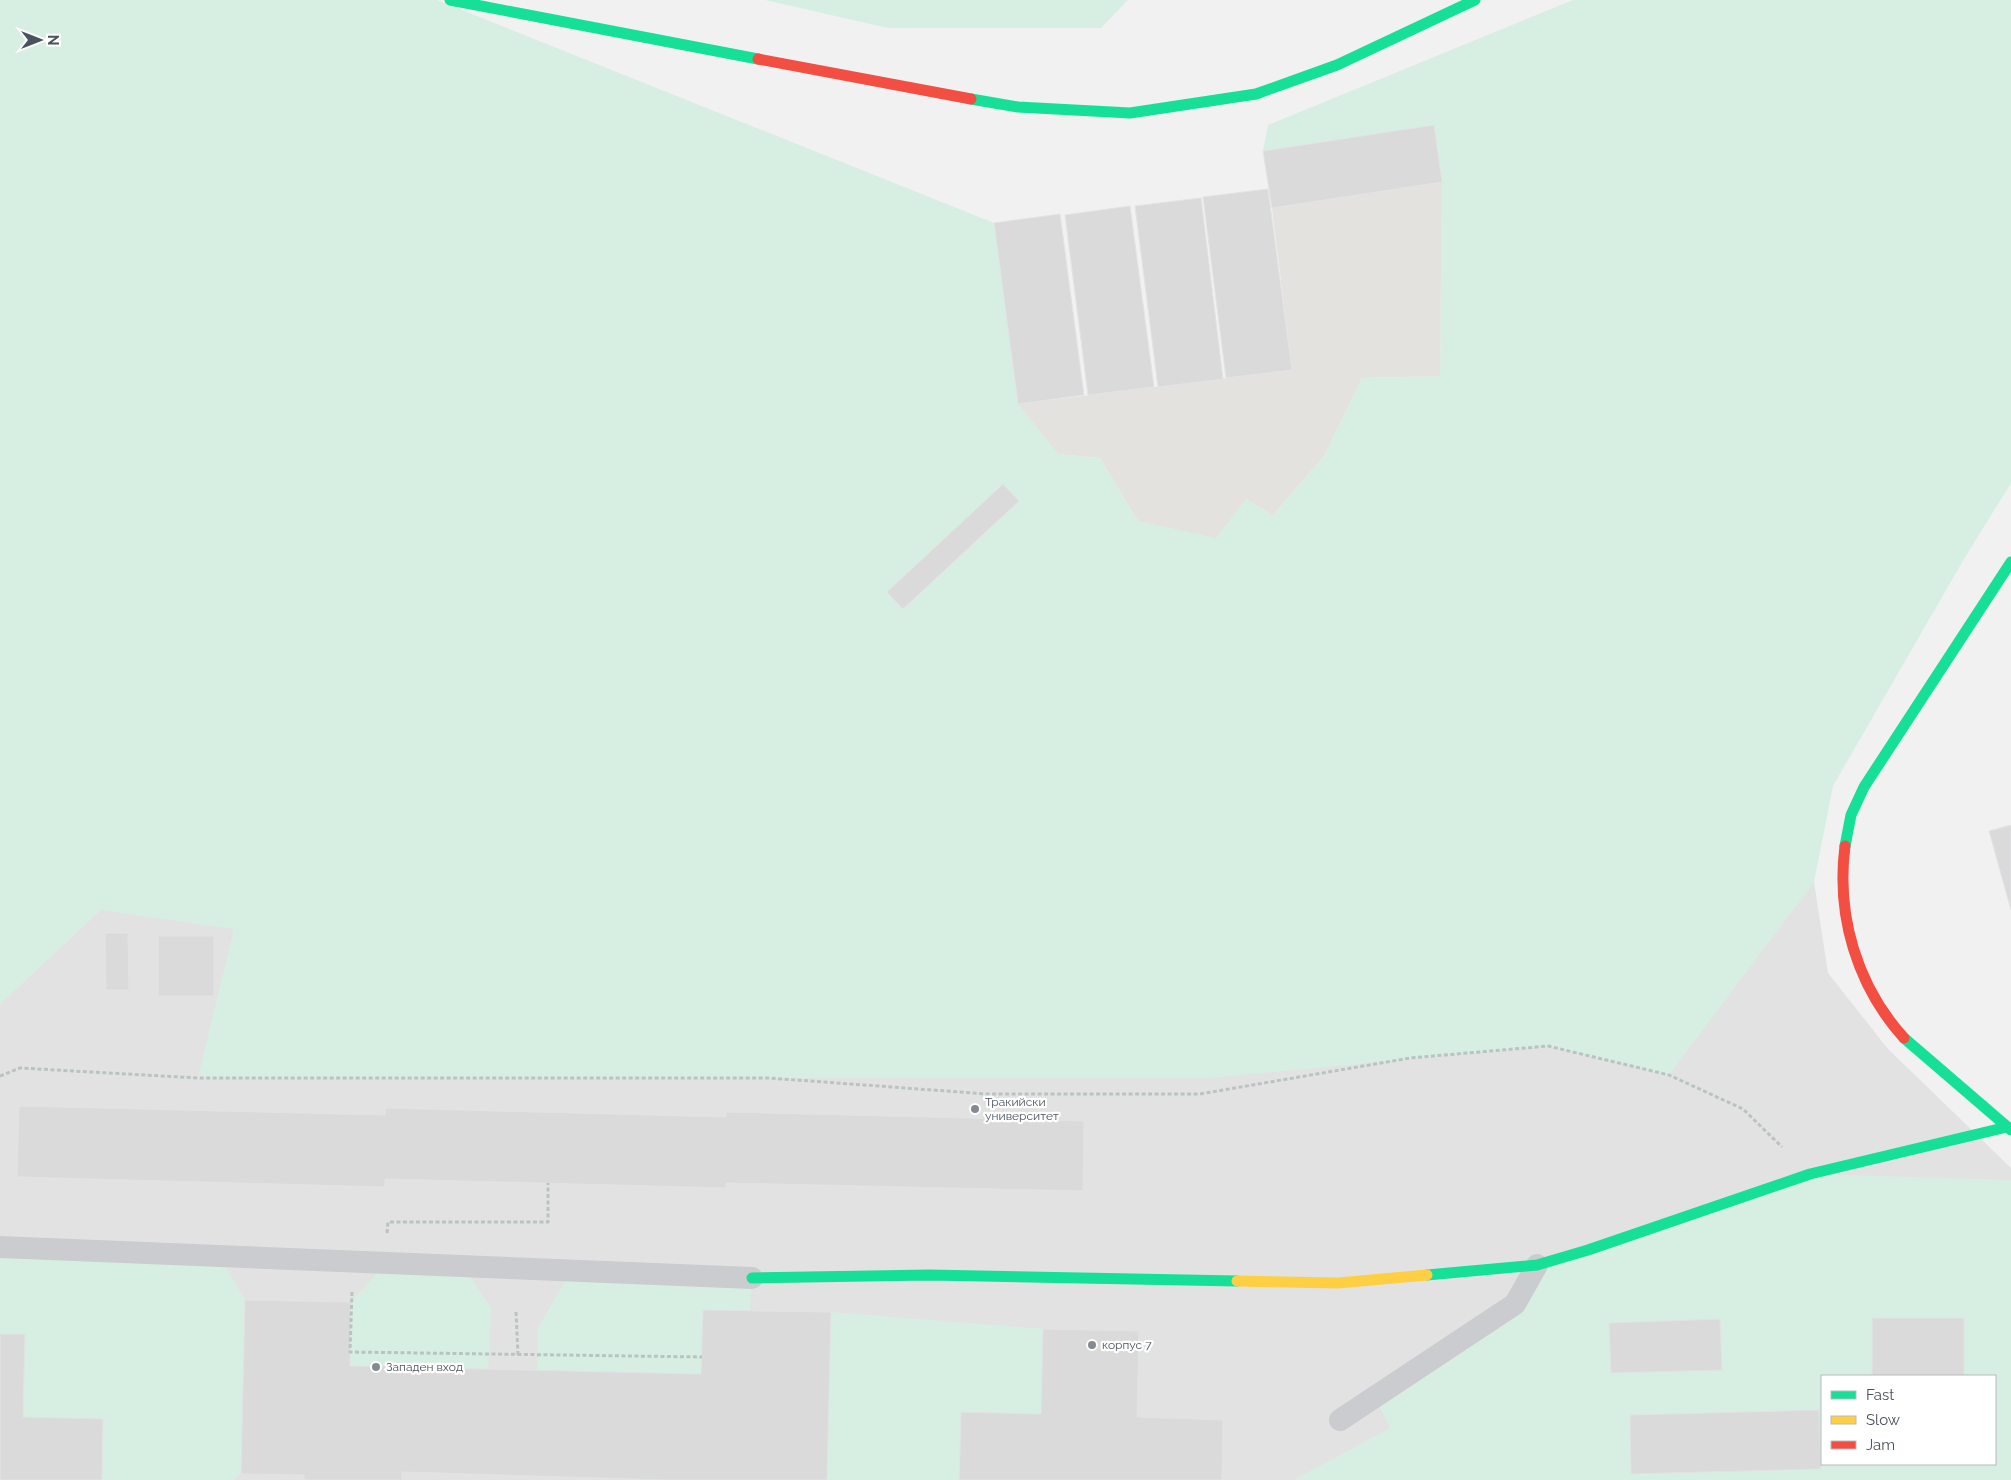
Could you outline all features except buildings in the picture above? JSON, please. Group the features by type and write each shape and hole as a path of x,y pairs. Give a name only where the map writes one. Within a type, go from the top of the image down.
{"street":[{"path":"450,0 1018,107 1130,113 1256,94 1337,65 1475,0"},
{"path":"2010,1128 1908,1043 1881,1012 1861,974 1850,938 1844,901 1844,858 1850,817 1864,787 2011,562"},
{"path":"752,1278 929,1275 1338,1283 1536,1265 1588,1250 1810,1174 2010,1128"}],"lane":[{"path":"0,1247 752,1278"},
{"path":"1340,1420 1515,1304 1536,1265"}],"path":[{"path":"0,1076 20,1068 198,1078 769,1078 987,1094 1200,1094 1410,1058 1548,1046 1669,1075 1743,1109 1810,1174"},
{"path":"386,1263 388,1222 548,1222 548,1184"},
{"path":"354,1262 350,1352 702,1357"},
{"path":"516,1312 518,1354"}],"shaded area":[{"name":"Тракийски университет","path":"1608,694 1814,882 1828,973 1888,1049 2011,1168 2011,1480 0,1480 0,907"}],"green space":[{"path":"0,0 437,0 994,223 1018,404 1058,454 1100,458 1138,521 1246,499 1273,515 1324,456 1362,378 1440,376 1442,182 1434,126 1263,151 1268,125 1573,0 2011,0 2011,483 1964,559 1833,786 1814,882 1669,1075 1548,1046 1208,1078 198,1078 234,929 101,910 0,1004"},
{"path":"765,0 1128,0 1101,28 888,28"},
{"path":"1810,1174 2011,1180 2011,1480 1294,1480 1390,1428 1375,1397 1515,1304 1537,1265"},
{"path":"0,1247 219,1256 245,1300 241,1474 234,1480 102,1480 103,1419 23,1417 24,1334 0,1334"},
{"path":"386,1263 463,1266 491,1308 488,1369 350,1366 351,1302"},
{"path":"571,1271 752,1278 750,1310 703,1310 701,1374 537,1370 538,1328"},
{"path":"831,1312 1043,1329 1041,1414 959,1480 827,1480"}],"sand":[{"path":"1442,182 1440,376 1362,378 1324,456 1273,515 1246,499 1216,538 1138,521 1100,458 1058,454 1018,404 1292,370 1272,208"}],"traffic: fast":[{"path":"450,0 758,59"},
{"path":"971,99 1018,107 1130,113 1256,94 1337,65 1475,0"},
{"path":"1845,846 1851,815 1864,787 2011,562"},
{"path":"1904,1038 2011,1130"},
{"path":"1427,1275 1537,1265 1588,1250 1810,1174 2007,1127"},
{"path":"752,1278 929,1275 1237,1281"}],"traffic: slow":[{"path":"1237,1281 1338,1283 1427,1275"}],"traffic: jam":[{"path":"758,59 971,99"},
{"path":"1845,846 1844,898 1847,924 1854,949 1862,973 1874,996 1904,1038"}],"place":[{"name":"Тракийски университет","path":"975,1109"},
{"name":"корпус 7","path":"1092,1345"},
{"name":"Западен вход","path":"376,1367"}]}
